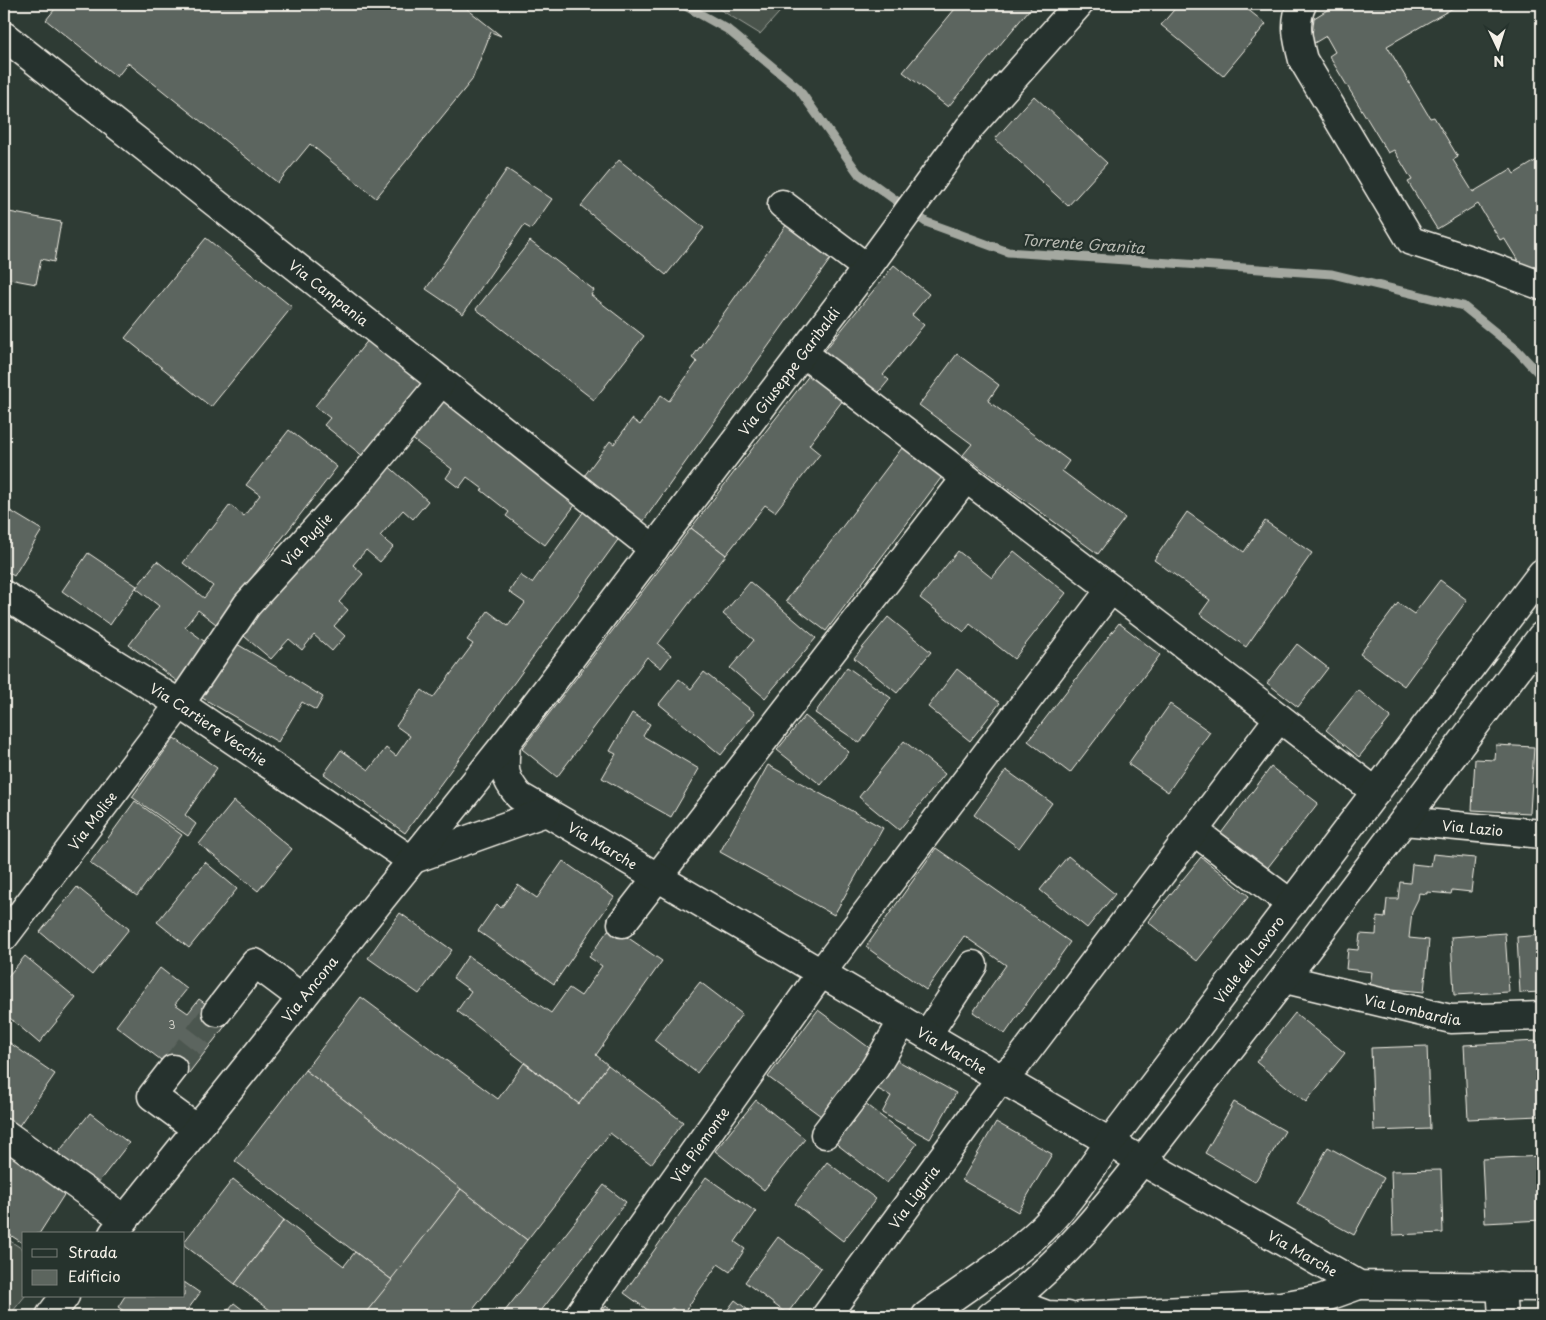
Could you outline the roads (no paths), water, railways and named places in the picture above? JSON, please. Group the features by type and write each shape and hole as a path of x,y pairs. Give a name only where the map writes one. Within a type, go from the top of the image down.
{"street":[{"name":"Via Giuseppe Garibaldi","path":"506,744 883,247 970,127 1078,4"},
{"path":"1302,4 1299,10 1296,34 1303,60 1411,241 1542,286"},
{"name":"Via Campania","path":"4,36 654,549"},
{"path":"782,204 867,268"},
{"path":"803,353 1376,792"},
{"name":"Via Puglie","path":"180,704 248,605 363,477 441,382"},
{"path":"622,923 966,478"},
{"name":"Viale del Lavoro","path":"926,1316 1012,1254 1042,1229 1065,1203 1542,573"},
{"name":"Via Piemonte","path":"578,1316 821,973 1111,589"},
{"name":"Via Cartiere Vecchie","path":"4,595 180,704 412,860"},
{"path":"1001,1309 1052,1267 1099,1216 1285,979 1542,636"},
{"name":"Via Molise","path":"4,938 180,704"},
{"name":"Via Liguria","path":"826,1316 1000,1078 1017,1064 1279,718"},
{"name":"Via Marche","path":"506,744 504,769 509,783 519,796 1142,1161 1359,1285"},
{"name":"Via Ancona","path":"118,1226 506,744"},
{"path":"412,860 546,812"},
{"name":"Via Lazio","path":"1404,820 1542,834"},
{"path":"1194,831 1291,904"},
{"path":"217,1012 255,963 302,998"},
{"path":"928,1035 973,965"},
{"name":"Via Lombardia","path":"1285,979 1450,1019 1542,1016"},
{"path":"825,1134 875,1068 903,1021"},
{"path":"173,1069 152,1096 197,1129"},
{"path":"4,1133 118,1226"},
{"name":"Via Marche","path":"1081,1316 1281,1306 1320,1299 1359,1285 1542,1287"},
{"path":"1501,1286 1502,1316"},
{"path":"50,1316 64,1298"},
{"path":"1001,1309 1054,1316"}],"waterway":[{"name":"Torrente Granita","path":"682,4 727,29 798,88 858,173 926,222 1008,252 1332,274 1463,306 1517,350 1542,377"}],"tunnel":[{"path":"173,1069 217,1012"}]}
